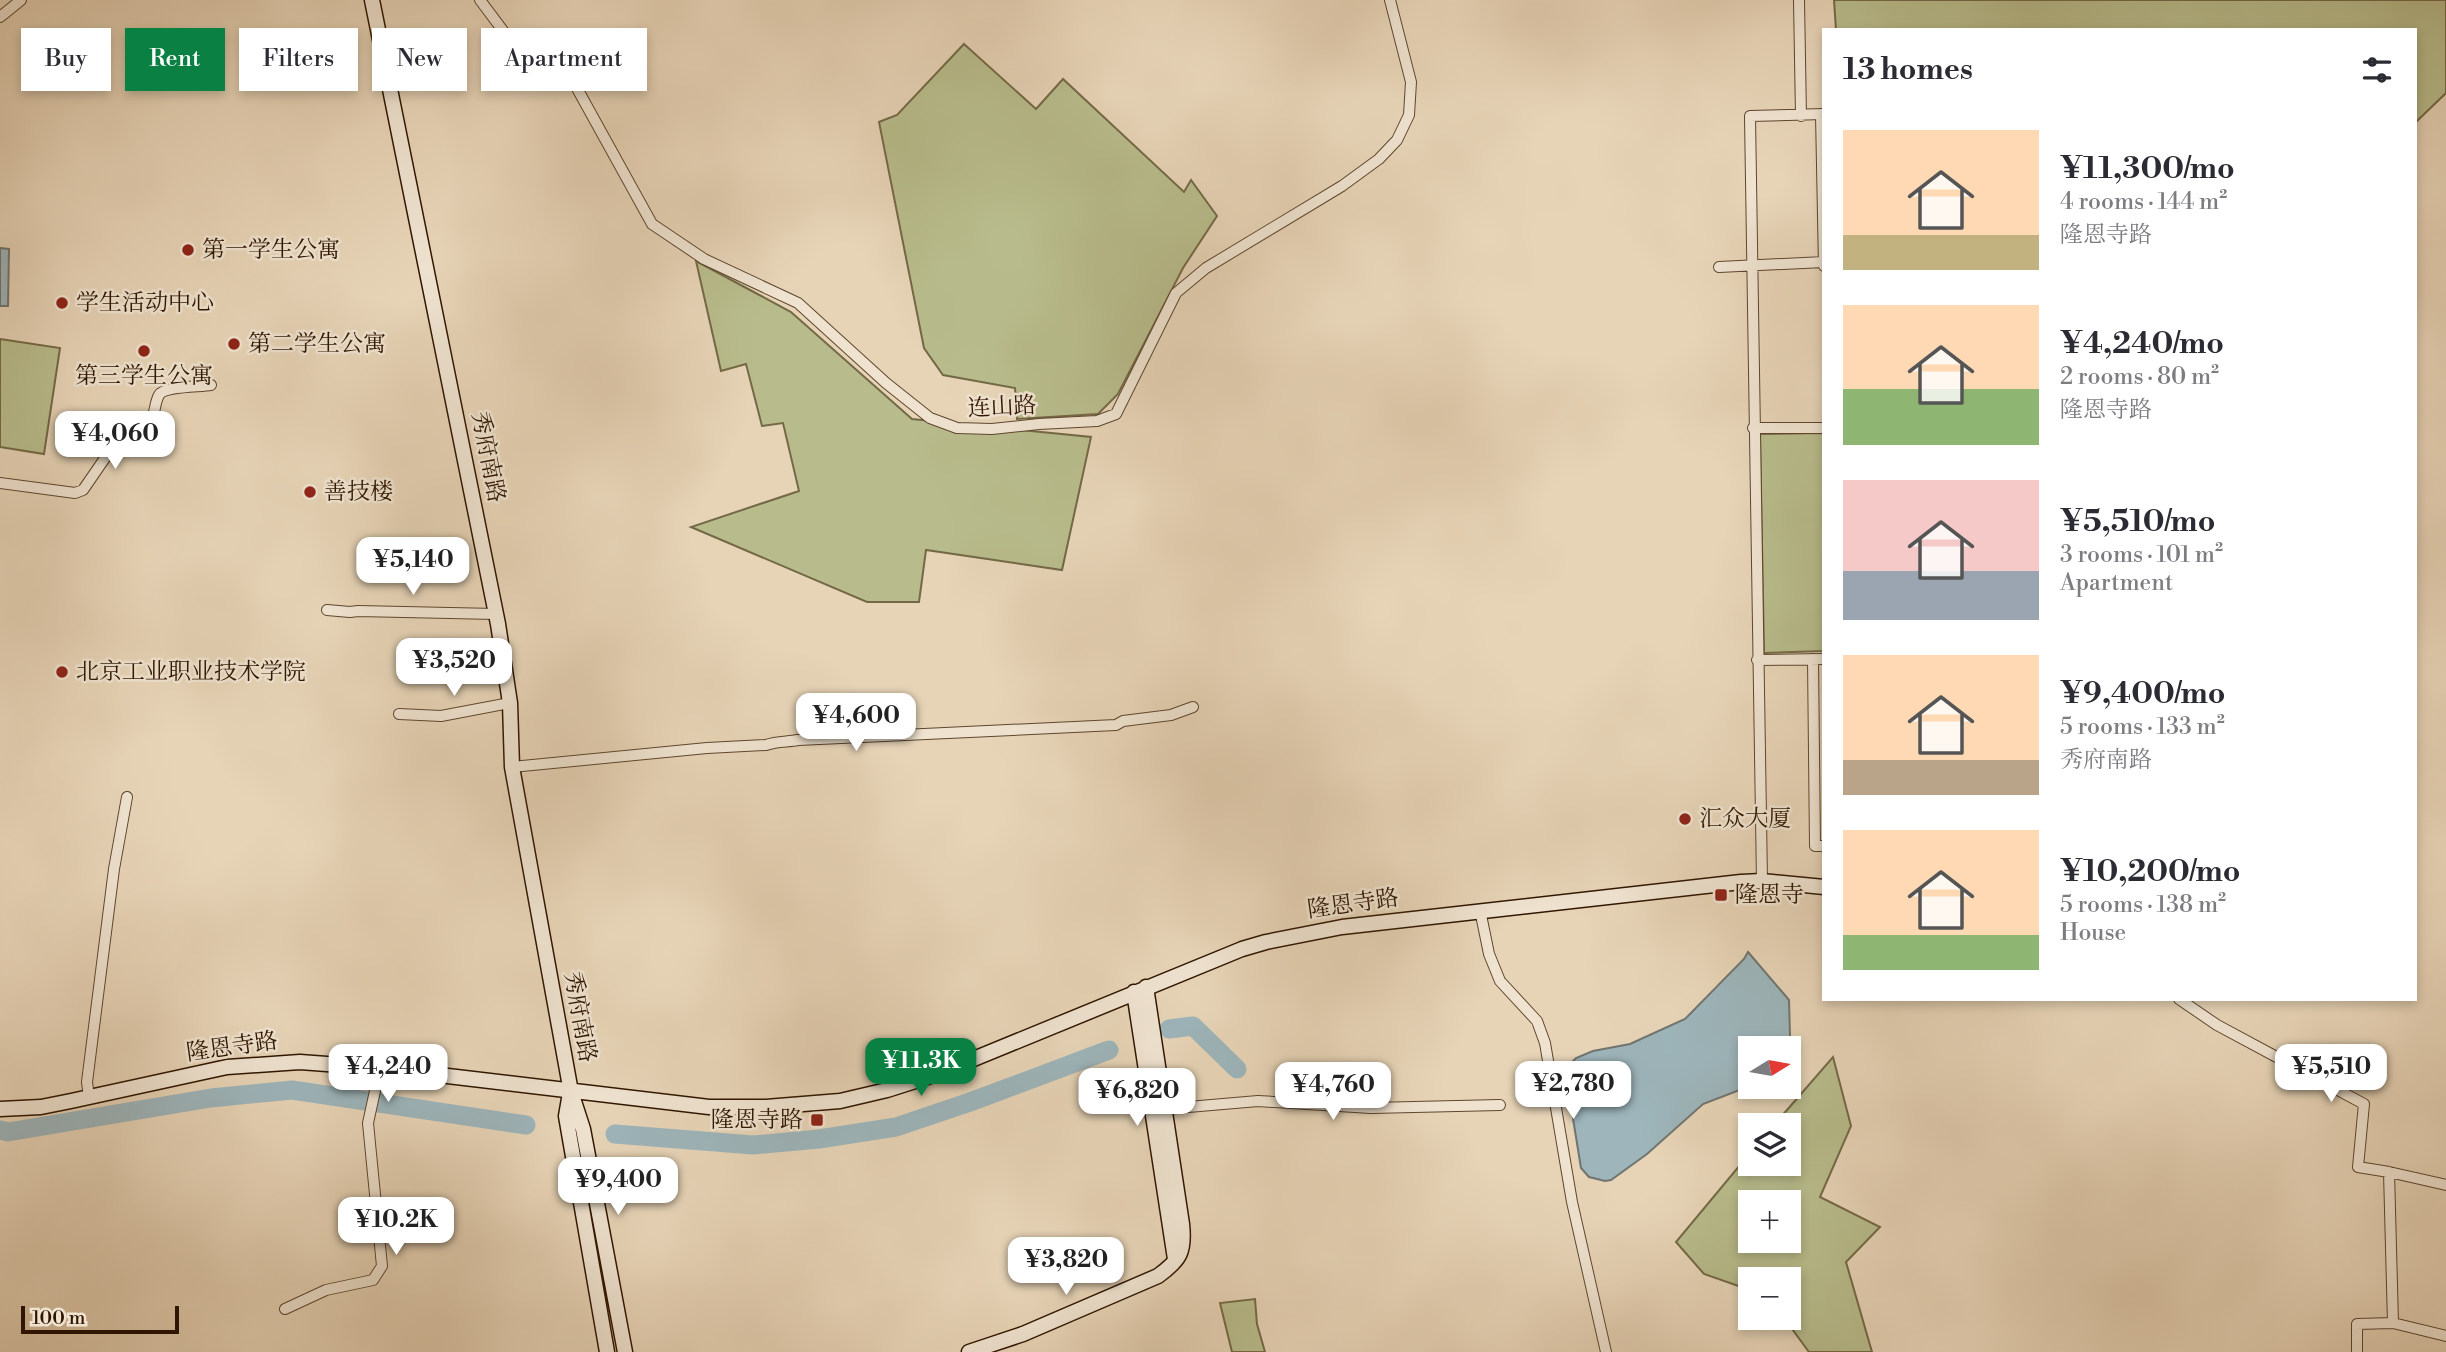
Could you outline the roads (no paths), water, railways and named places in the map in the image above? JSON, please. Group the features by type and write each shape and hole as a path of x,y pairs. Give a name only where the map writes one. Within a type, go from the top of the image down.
{"street":[{"path":"0,17 21,0"},
{"name":"秀府南路","path":"372,0 496,614 510,703 512,767 571,1092 583,1129 625,1352"},
{"name":"连山路","path":"480,0 519,52 568,72 652,224 704,259 798,303 886,383 930,418 957,428 992,429 1097,421 1116,414 1176,293 1206,268 1342,186 1379,159 1397,141 1409,115 1411,82 1390,0"},
{"path":"1799,0 1801,116"},
{"path":"1762,881 1749,116 1822,114"},
{"path":"1719,267 1822,263"},
{"path":"0,483 75,493 83,490 116,442 154,416 162,391 168,388 191,389 211,385"},
{"path":"1753,429 1822,428"},
{"path":"327,610 496,614"},
{"path":"1757,660 1818,659 1815,846 1822,846"},
{"path":"399,714 441,716 510,703"},
{"path":"512,767 798,740 1116,724 1171,715 1193,707"},
{"path":"89,1097 87,1082 114,869 127,797"},
{"name":"隆恩寺路","path":"0,1109 41,1107 194,1074 256,1064 300,1062 379,1073 738,1108 840,1101 937,1074 1140,989 1266,942 1342,927 1480,910 1762,881 1822,887"},
{"path":"1480,910 1489,954 1500,981 1537,1021 1545,1043 1572,1202 1606,1352"},
{"path":"968,1352 1023,1334 1158,1276 1175,1259 1184,1245 1164,1109 1140,989"},
{"path":"1140,989 1175,1259"},
{"path":"2182,1001 2217,1026 2364,1104 2357,1167 2446,1185"},
{"path":"285,1309 326,1290 373,1280 382,1266 368,1123 379,1073"},
{"name":"秀府南路","path":"571,1092 566,1116 607,1352"},
{"path":"1164,1109 1258,1101 1371,1108 1500,1105"},
{"path":"2389,1172 2393,1322"},
{"path":"2357,1352 2357,1324 2393,1322 2446,1336"}],"water":[{"path":"0,248 9,249 8,306 0,306"},
{"path":"1748,952 1789,1000 1790,1036 1738,1036 1738,1091 1703,1104 1647,1154 1611,1180 1589,1177 1581,1168 1565,1069 1576,1058 1593,1051 1630,1044 1685,1019"}],"waterway":[{"path":"1169,1029 1193,1026 1237,1069"},
{"path":"615,1134 753,1145 819,1139 896,1127 1109,1050"},
{"path":"0,1130 8,1132 211,1098 292,1090 526,1125"}],"place":[{"name":"第一学生公寓","path":"188,250"},
{"name":"学生活动中心","path":"62,303"},
{"name":"第二学生公寓","path":"234,344"},
{"name":"第三学生公寓","path":"144,351"},
{"name":"善技楼","path":"310,492"},
{"name":"北京工业职业技术学院","path":"62,672"},
{"name":"汇众大厦","path":"1685,819"},
{"name":"隆恩寺","path":"1721,895"},
{"name":"隆恩寺路","path":"817,1120"}]}
